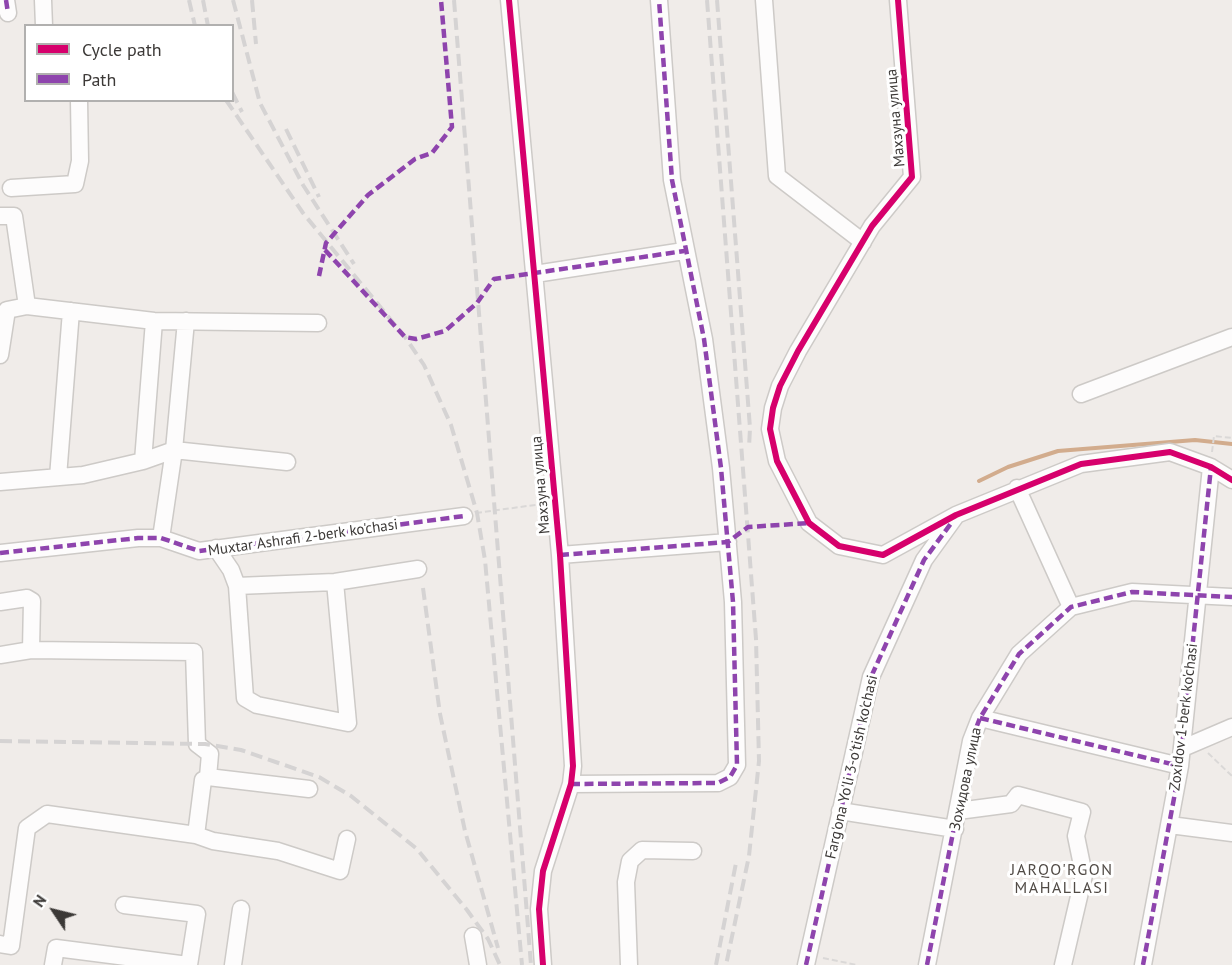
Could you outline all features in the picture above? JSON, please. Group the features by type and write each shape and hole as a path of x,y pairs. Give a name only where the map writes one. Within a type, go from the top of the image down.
{"street":[{"path":"43,0 44,24"},
{"name":"Махзуна улица","path":"509,0 560,555 573,766 571,784 542,880 539,909 543,965"},
{"path":"571,784 718,783 727,779 737,765 734,602 728,542 704,339 684,251 672,180 658,0"},
{"path":"764,0 777,176 862,242"},
{"name":"Махзуна улица","path":"898,0 912,177 875,222 862,242 780,386 773,408 770,429 777,461 809,524 839,546 883,555 956,515 1017,488 1081,464 1170,452 1211,467 1232,480"},
{"path":"27,306 7,216 6,188 75,184 80,161 79,102"},
{"path":"535,274 684,251"},
{"path":"0,355 7,310 27,306 154,321 318,323"},
{"path":"58,477 71,311"},
{"path":"143,461 154,321"},
{"path":"161,538 174,450 186,321"},
{"path":"1081,394 1232,337"},
{"path":"0,482 82,476 143,461 174,450 287,462"},
{"name":"Zoxidov 1-berk ko'chasi","path":"1143,965 1180,766 1190,745 1199,595 1211,467"},
{"path":"1017,488 1071,608"},
{"name":"Farg'ona Yo'li 3-o'tish ko'chasi","path":"807,960 871,677 924,560 956,515"},
{"name":"Muxtar Ashrafi 2-berk ko'chasi","path":"0,553 138,538 161,538 192,551 465,516"},
{"path":"560,555 728,542"},
{"path":"216,548 231,570 237,586 245,698 257,705 348,723 335,582"},
{"path":"237,586 335,582 418,569"},
{"name":"Зохидова улица","path":"927,965 971,741 980,718 1018,654 1071,608 1132,592 1232,597"},
{"path":"0,602 27,598 32,601 31,650"},
{"path":"0,655 31,650 194,652 197,744 210,754 208,777"},
{"path":"980,718 1180,766"},
{"path":"1190,745 1232,727"},
{"path":"196,835 203,780 208,777 309,789"},
{"path":"958,811 1011,804 1018,795 1082,812 1076,836 1084,875 1063,965"},
{"path":"840,811 955,829"},
{"path":"0,944 11,946 27,828 34,820 47,814 196,835 213,841 278,851 340,871 345,861 347,839"},
{"path":"1170,825 1232,833"},
{"path":"629,965 626,882 630,861 642,850 693,851"},
{"path":"53,965 56,948 189,965 197,914 124,905"},
{"path":"233,965 241,909"},
{"path":"473,936 478,965"}],"path":[{"path":"1212,449 1214,436 1232,438"},
{"path":"465,516 554,502"},
{"path":"1190,745 1232,776"},
{"path":"807,960 857,965"}],"waterway":[{"path":"979,481 1008,467 1058,451 1195,440 1232,444"}],"railway":[{"path":"189,0 195,24"},
{"path":"203,0 208,24"},
{"path":"233,0 260,103 303,185 354,264"},
{"path":"252,0 256,44"},
{"path":"454,0 531,965"},
{"path":"707,0 756,639 759,761 749,856 726,965"},
{"path":"717,0 750,428 749,448"},
{"path":"234,96 242,112"},
{"path":"227,102 303,213 405,337 424,365 451,425 477,513 485,560 522,965"},
{"path":"286,129 319,197"},
{"path":"423,588 440,714 465,831 498,948"},
{"path":"0,741 205,744 241,750 319,777 351,796 417,849 488,939 500,965"},
{"path":"716,965 736,863"}],"marked path":[{"path":"6,0 8,13"},
{"path":"319,276 326,243 368,195 415,159 432,153 452,127 441,0"},
{"path":"571,784 718,783 730,777 737,765 733,602 721,468 704,339 672,180 659,0"},
{"path":"325,250 405,337 416,339 445,331 477,303 494,279 684,251"},
{"path":"1143,965 1180,766 1211,467"},
{"path":"0,553 138,538 161,538 199,551 464,516"},
{"path":"806,965 871,677 924,560 952,522"},
{"path":"560,555 728,542 748,527 809,523"},
{"path":"927,965 971,741 980,718 1019,654 1071,607 1132,592 1232,597"},
{"path":"980,718 1180,766"}],"cycle path":[{"path":"509,0 560,555 573,766 571,784 543,871 539,909 543,965"},
{"path":"898,0 912,177 872,226 798,351 780,386 773,408 770,429 777,461 809,523 839,546 883,555 956,515 1081,464 1170,452 1211,467 1232,480"}],"district":[{"name":"JARQO'RGON MAHALLASI","path":"1062,879"}]}
